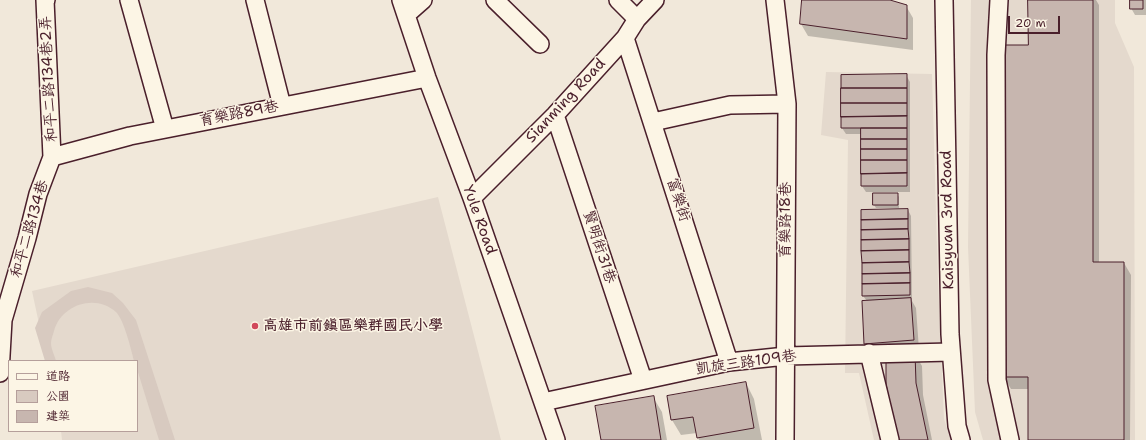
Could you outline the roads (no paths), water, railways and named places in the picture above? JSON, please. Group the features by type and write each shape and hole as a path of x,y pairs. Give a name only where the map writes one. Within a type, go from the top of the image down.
{"street":[{"name":"和平二路134巷2弄","path":"45,0 52,157"},
{"path":"129,0 165,129"},
{"path":"255,0 282,106"},
{"path":"403,7 423,0"},
{"path":"495,0 540,44"},
{"path":"618,0 637,19"},
{"name":"Sianming Road","path":"472,198 555,115 625,38 637,19 655,0"},
{"name":"育樂路18巷","path":"775,0 787,104 785,440"},
{"name":"Kaisyuan 3rd Road","path":"944,0 950,326 957,426 961,440"},
{"path":"1000,0 996,55 997,380 1010,440"},
{"name":"Yule Road","path":"403,7 427,78 472,198 556,440"},
{"name":"富樂街","path":"625,38 729,362"},
{"name":"育樂路89巷","path":"52,157 130,136 427,78"},
{"path":"653,122 730,105 787,104"},
{"name":"賢明街31巷","path":"555,115 643,380"},
{"name":"和平二路134巷","path":"0,373 3,320 38,194 52,157"},
{"name":"凱旋三路109巷","path":"543,402 729,362 786,356 952,352"},
{"path":"869,353 890,440"}],"place":[{"name":"高雄市前鎮區樂群國民小學","path":"255,326"}]}
